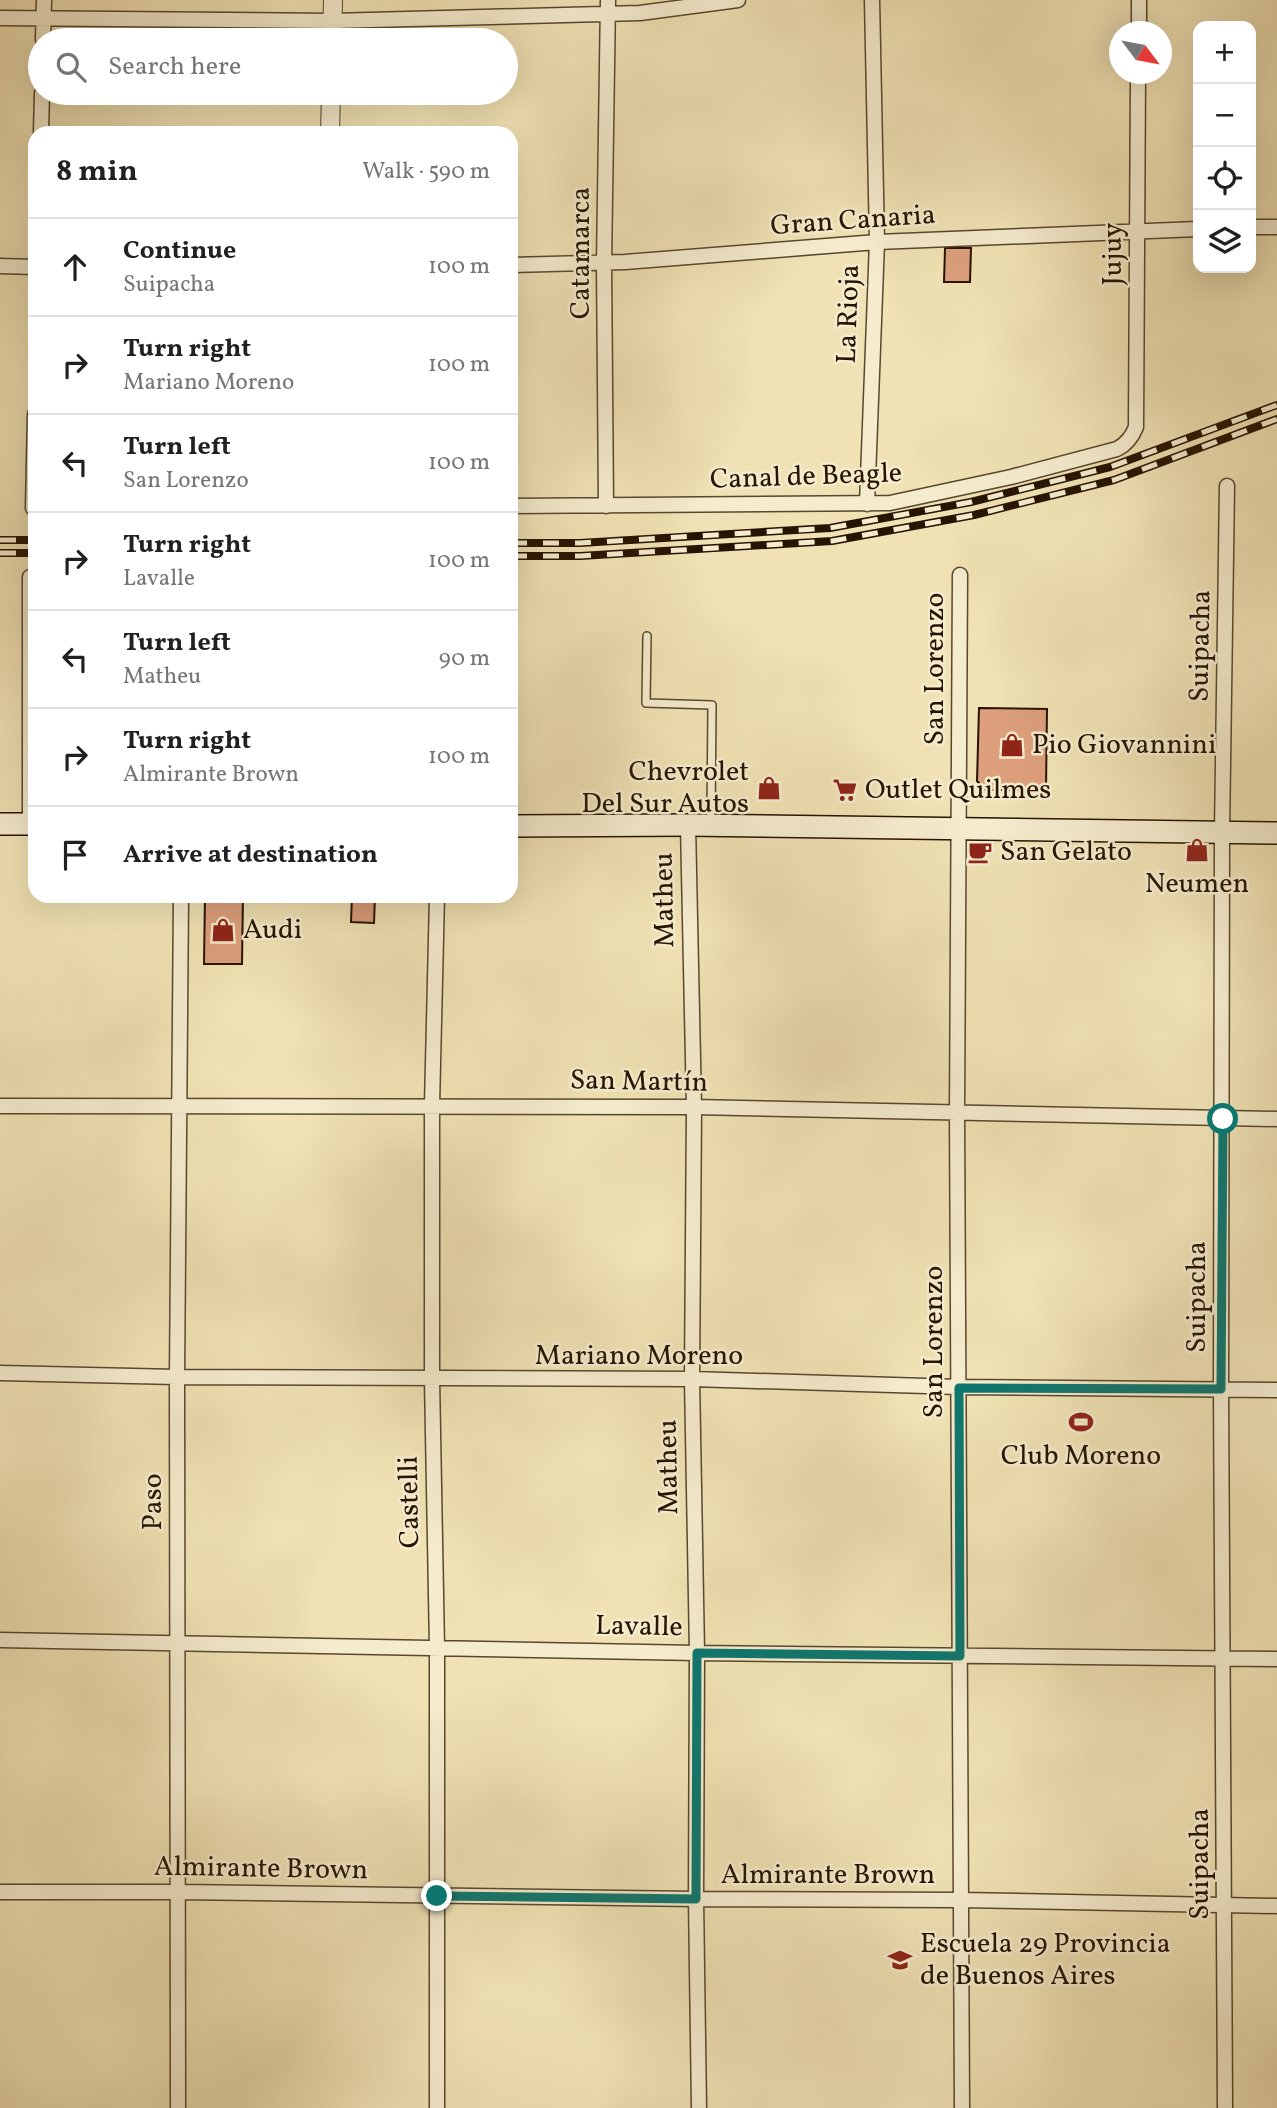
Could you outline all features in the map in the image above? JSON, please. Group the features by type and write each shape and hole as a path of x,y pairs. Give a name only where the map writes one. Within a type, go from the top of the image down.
{"main road":[{"path":"0,824 28,824"},
{"path":"518,826 711,825 1277,833"}],"street":[{"path":"44,0 44,28"},
{"path":"332,0 332,28"},
{"path":"0,18 332,21 608,7 640,13 738,0"},
{"name":"La Rioja","path":"867,505 877,242 872,0"},
{"path":"1139,0 1139,21"},
{"name":"Catamarca","path":"606,506 604,263 608,7"},
{"name":"Jujuy","path":"1133,435 1136,427 1138,84"},
{"path":"41,126 42,105"},
{"path":"330,126 331,105"},
{"path":"1256,227 1277,227"},
{"name":"Gran Canaria","path":"518,265 604,263 877,242 1193,229"},
{"path":"0,266 28,267"},
{"name":"Canal de Beagle","path":"518,506 890,503 1011,477 1117,449 1125,445 1133,435"},
{"name":"Suipacha","path":"1225,2108 1221,1389 1222,832 1227,486"},
{"name":"San Lorenzo","path":"960,575 957,1113 962,2108"},
{"name":"Matheu","path":"688,825 694,1107 692,1379 697,1653 699,2108"},
{"name":"Paso","path":"178,2108 177,1377 181,903"},
{"name":"Castelli","path":"437,903 432,1105 432,1379 437,1648 438,2108"},
{"name":"San Martín","path":"0,1106 694,1107 1277,1119"},
{"name":"Mariano Moreno","path":"0,1373 177,1377 692,1379 959,1388 1277,1390"},
{"name":"Lavalle","path":"0,1640 1277,1660"},
{"name":"Almirante Brown","path":"0,1892 961,1900 1277,1906"}],"lane":[{"path":"647,636 646,703 712,705 711,825"}],"building":[{"path":"945,248 971,248 970,282 944,282"},
{"name":"Pio Giovannini","path":"979,708 1047,709 1046,790 986,790 977,781"},
{"name":"Audi","path":"205,903 243,903 242,964 204,964"},
{"path":"352,903 375,903 374,923 351,922"}],"railway":[{"path":"518,543 580,543 830,528 971,502 1110,467 1277,405"},
{"path":"518,556 580,556 832,541 974,515 1114,480 1277,419"},
{"path":"0,540 28,540"},
{"path":"0,553 28,553"}],"place":[{"name":"Pio Giovannini","path":"1012,745"},
{"name":"Chevrolet Del Sur Autos","path":"769,788"},
{"name":"Outlet Quilmes","path":"845,790"},
{"name":"Neumen","path":"1197,850"},
{"name":"San Gelato","path":"980,852"},
{"name":"Audi","path":"223,930"},
{"name":"Club Moreno","path":"1081,1422"},
{"name":"Escuela 29 Provincia de Buenos Aires","path":"900,1960"}],"route":[{"path":"437,1896 696,1899 697,1653 960,1656 959,1388 1221,1389 1223,1119"}]}
